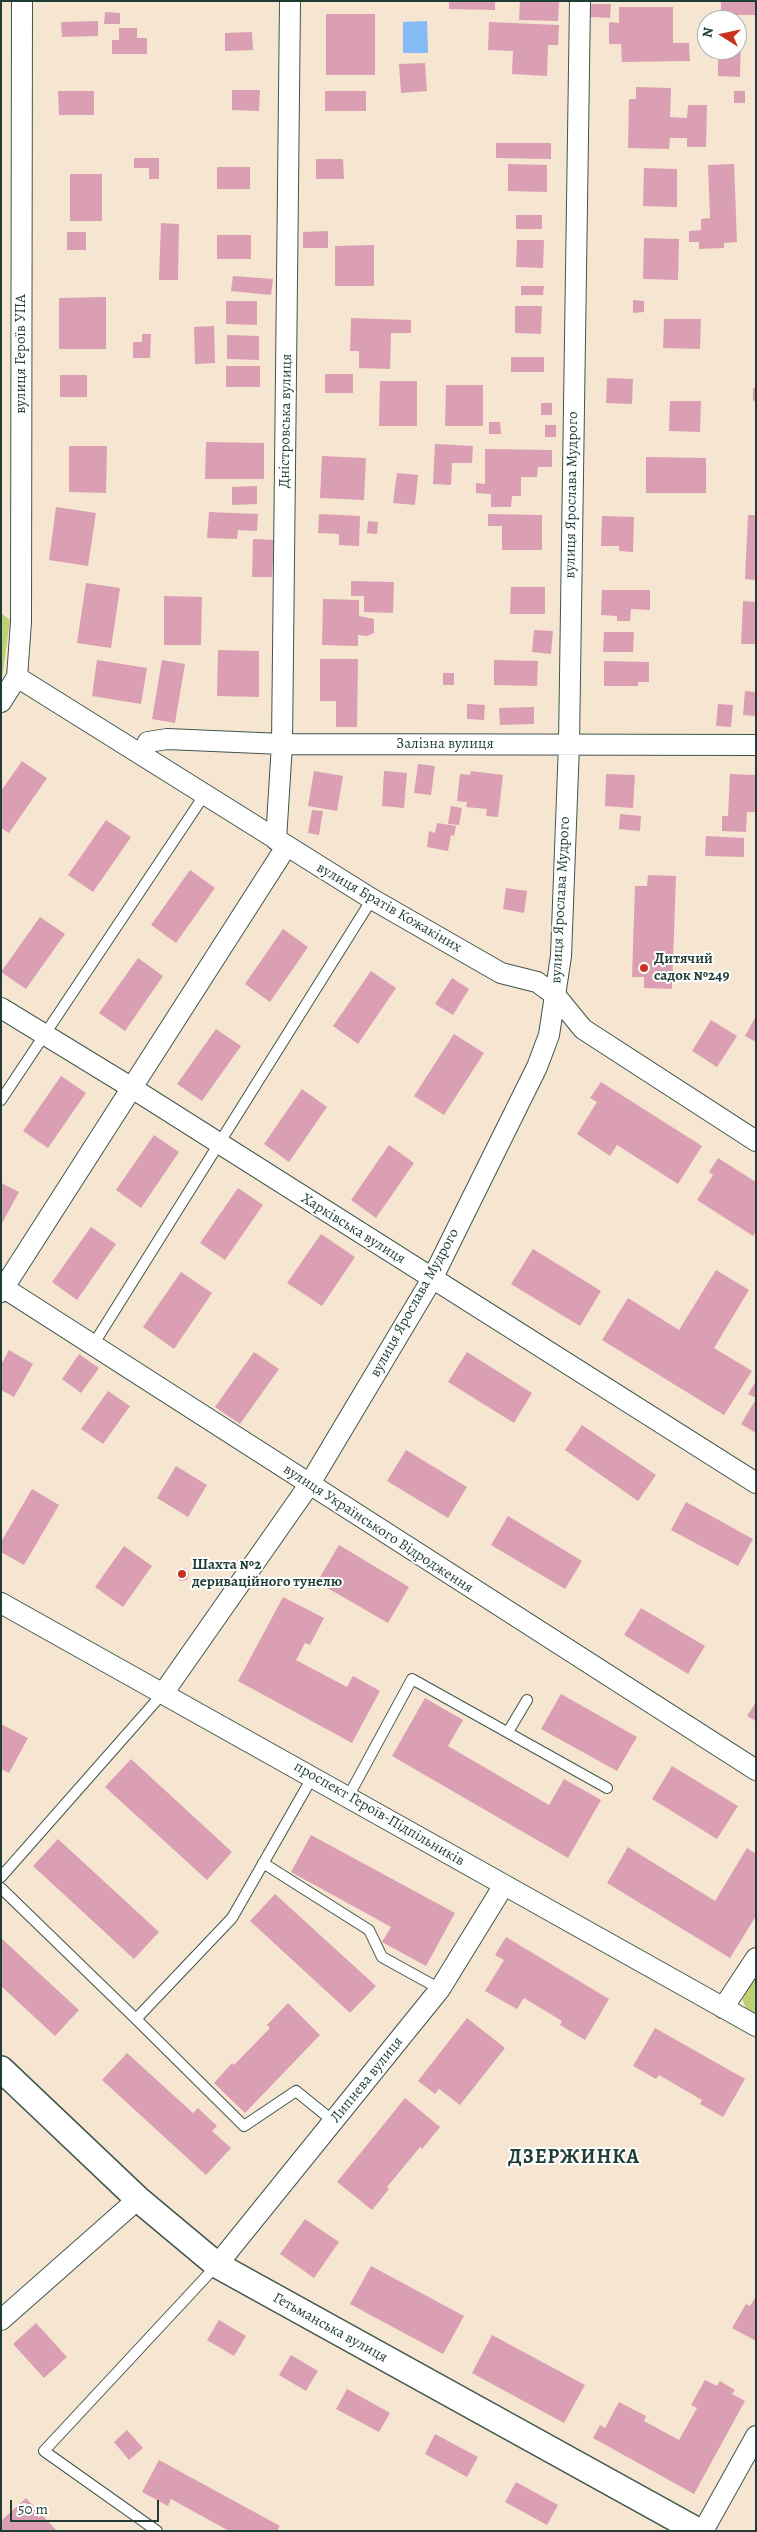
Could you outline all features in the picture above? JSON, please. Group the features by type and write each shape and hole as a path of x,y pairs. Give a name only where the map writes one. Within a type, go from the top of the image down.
{"street":[{"name":"вулиця Героїв УПА","path":"1,702 17,677 21,622 22,1"},
{"name":"Дністровська вулиця","path":"281,844 290,1"},
{"name":"вулиця Ярослава Мудрого","path":"164,1692 309,1485 432,1279 537,1067 549,1035 561,956 569,744 580,1"},
{"name":"вулиця Братів Кожакіних","path":"17,677 205,794 281,844 372,899 501,973 537,982 556,996 583,1030 756,1141"},
{"name":"Залізна вулиця","path":"141,754 148,742 167,739 282,744 756,746"},
{"path":"2,1289 132,1088 281,844"},
{"name":"Харківська вулиця","path":"1,1008 132,1088 756,1483"},
{"name":"вулиця Українського Відродження","path":"2,1289 93,1345 756,1770"},
{"name":"проспект Героїв-Підпільників","path":"1,1603 164,1692 756,2026"},
{"name":"Липнева вулиця","path":"217,2266 440,1989 504,1884"},
{"path":"723,2008 756,1958"},
{"name":"Гетьманська вулиця","path":"1,2069 138,2199 217,2266 698,2531"},
{"path":"1,2320 138,2199"},
{"path":"703,2531 756,2436"}],"lane":[{"path":"1,1100 205,794"},
{"path":"93,1345 372,899"},
{"path":"348,1797 412,1678 607,1788"},
{"path":"1,1877 164,1692"},
{"path":"508,1732 527,1700"},
{"path":"136,2019 232,1918 313,1776"},
{"path":"264,1863 369,1930 382,1957 440,1989"},
{"path":"1,1888 244,2126 296,2091 333,2121"},
{"path":"158,2531 44,2451 217,2266"}],"green space":[{"path":"1,613 10,620 1,686"},
{"path":"756,1971 756,2018 747,2013 743,2000 745,1987"}],"water":[{"path":"427,21 428,53 403,53 403,22"}],"building":[{"path":"449,1 495,1 495,10 449,9"},
{"path":"520,1 559,2 558,21 519,20"},
{"path":"721,1 756,1 756,15 747,15 747,10 721,10"},
{"path":"591,4 611,4 610,18 590,17"},
{"path":"619,7 673,7 673,43 689,43 690,61 622,62 621,44 609,44 609,22 619,23"},
{"path":"105,12 120,13 120,24 104,24"},
{"path":"326,14 375,14 375,75 326,75"},
{"path":"98,21 98,36 62,37 61,22"},
{"path":"489,22 559,25 558,45 548,45 547,76 512,74 513,51 488,50"},
{"path":"119,28 137,28 137,38 147,38 147,54 112,54 112,40 119,40"},
{"path":"252,32 253,50 225,51 225,33"},
{"path":"718,60 740,60 740,77 718,76"},
{"path":"425,63 427,91 401,93 399,64"},
{"path":"636,87 671,88 670,117 687,118 688,105 707,105 706,147 687,147 687,138 670,138 669,149 628,148 629,99 636,99"},
{"path":"232,90 260,90 259,111 232,110"},
{"path":"58,91 94,91 94,115 59,115"},
{"path":"325,91 366,91 366,111 325,111"},
{"path":"734,91 745,91 745,103 734,103"},
{"path":"496,143 551,143 551,159 496,158"},
{"path":"134,158 159,158 159,179 149,179 149,168 134,168"},
{"path":"316,159 343,159 344,179 316,179"},
{"path":"508,164 547,165 547,192 508,191"},
{"path":"734,164 737,242 724,243 724,248 699,249 699,242 689,242 689,231 701,230 701,219 710,218 708,165"},
{"path":"217,167 250,167 250,189 217,189"},
{"path":"644,168 677,169 677,207 643,206"},
{"path":"70,174 102,174 102,221 70,221"},
{"path":"516,215 542,215 542,229 516,229"},
{"path":"161,223 179,224 178,280 159,280"},
{"path":"328,231 328,248 303,248 303,232"},
{"path":"67,232 86,232 86,250 67,250"},
{"path":"217,235 251,235 251,259 217,259"},
{"path":"644,238 679,239 678,280 643,279"},
{"path":"517,240 544,240 543,268 516,267"},
{"path":"374,245 374,286 335,286 335,246"},
{"path":"233,276 273,279 271,295 231,291"},
{"path":"521,286 544,286 543,295 521,295"},
{"path":"106,297 106,349 59,349 59,298"},
{"path":"633,300 644,301 644,312 633,313"},
{"path":"226,301 257,301 257,325 226,324"},
{"path":"515,306 542,306 541,334 515,333"},
{"path":"351,318 411,320 411,333 391,333 390,369 359,368 359,351 350,351"},
{"path":"664,319 701,319 700,349 663,348"},
{"path":"214,326 215,363 195,364 194,327"},
{"path":"142,334 151,334 150,358 133,358 133,342 142,342"},
{"path":"227,335 259,336 259,360 227,359"},
{"path":"511,357 544,357 544,372 511,372"},
{"path":"226,366 260,366 260,387 226,387"},
{"path":"325,374 353,374 353,393 325,393"},
{"path":"60,375 87,375 87,397 60,397"},
{"path":"607,378 633,379 632,404 606,403"},
{"path":"380,381 417,381 417,426 379,426"},
{"path":"446,385 483,385 483,426 445,426"},
{"path":"756,386 756,402 753,400 753,389"},
{"path":"670,401 701,401 700,432 669,431"},
{"path":"541,403 552,403 552,415 541,415"},
{"path":"489,422 500,422 501,434 489,434"},
{"path":"545,425 556,425 556,437 545,437"},
{"path":"206,442 264,443 264,479 205,479"},
{"path":"435,444 473,446 472,463 452,463 451,485 433,484"},
{"path":"69,446 107,446 106,493 69,492"},
{"path":"485,449 552,450 552,467 538,467 537,477 521,477 521,496 512,496 511,507 491,507 491,494 476,493 476,483 485,484"},
{"path":"322,456 366,458 364,500 320,498"},
{"path":"646,457 706,458 706,493 646,493"},
{"path":"397,473 418,475 415,505 393,503"},
{"path":"257,486 257,504 232,505 232,487"},
{"path":"56,507 96,513 88,566 49,560"},
{"path":"209,512 258,514 257,531 238,530 237,539 207,538"},
{"path":"319,514 360,516 359,546 339,545 339,534 318,533"},
{"path":"488,514 542,515 542,550 502,550 502,526 488,526"},
{"path":"748,515 756,515 756,580 745,579"},
{"path":"602,516 634,517 633,552 619,551 619,546 601,546"},
{"path":"368,521 378,522 377,534 367,533"},
{"path":"253,539 274,540 272,577 252,577"},
{"path":"351,581 394,582 393,613 364,612 364,596 351,596"},
{"path":"86,583 120,588 111,648 77,643"},
{"path":"511,587 545,587 545,614 510,614"},
{"path":"602,590 650,590 650,610 631,609 630,621 617,621 617,616 601,615"},
{"path":"164,596 202,597 201,645 164,645"},
{"path":"323,599 359,600 359,616 374,619 374,633 367,636 358,635 358,646 322,645"},
{"path":"743,601 756,602 756,644 741,644"},
{"path":"534,630 553,631 551,654 532,652"},
{"path":"604,632 634,632 633,652 603,652"},
{"path":"218,650 259,651 259,697 217,696"},
{"path":"320,659 358,659 357,727 336,727 336,701 320,701"},
{"path":"97,660 147,668 141,704 92,696"},
{"path":"162,660 185,664 175,723 152,719"},
{"path":"494,660 538,661 537,686 494,685"},
{"path":"604,661 649,662 649,682 638,682 638,686 604,686"},
{"path":"443,673 454,673 454,685 443,685"},
{"path":"745,691 756,692 756,716 743,715"},
{"path":"467,704 485,705 484,720 467,719"},
{"path":"718,704 733,705 731,727 716,726"},
{"path":"534,707 534,724 500,725 499,708"},
{"path":"22,761 47,778 9,833 1,828 1,791"},
{"path":"418,764 435,766 431,795 414,793"},
{"path":"314,771 343,776 337,811 308,806"},
{"path":"384,771 407,773 404,808 382,806"},
{"path":"471,771 503,775 498,817 486,816 487,809 466,807 467,802 457,801 460,774 470,775"},
{"path":"606,774 635,775 633,808 605,806"},
{"path":"730,774 756,775 756,812 747,812 746,832 722,831 722,816 728,816"},
{"path":"451,806 462,808 459,825 448,824"},
{"path":"312,810 323,811 319,835 308,833"},
{"path":"620,814 641,816 640,831 619,829"},
{"path":"106,820 131,837 93,892 68,875"},
{"path":"437,823 456,826 454,836 451,835 448,851 427,847 429,831 435,833"},
{"path":"706,836 744,838 744,857 705,856"},
{"path":"190,870 215,888 176,943 151,925"},
{"path":"648,875 676,876 672,989 644,988 644,977 632,977 635,886 647,886"},
{"path":"506,888 527,891 524,913 503,909"},
{"path":"40,917 65,934 26,989 1,972"},
{"path":"283,929 308,947 270,1002 245,984"},
{"path":"138,958 163,976 125,1031 99,1013"},
{"path":"371,971 396,988 358,1044 333,1026"},
{"path":"452,978 469,989 453,1015 435,1004"},
{"path":"756,1016 756,1042 745,1036"},
{"path":"711,1020 737,1036 717,1067 692,1051"},
{"path":"216,1029 241,1046 202,1101 177,1084"},
{"path":"454,1034 484,1053 444,1115 414,1096"},
{"path":"61,1076 86,1093 48,1148 23,1131"},
{"path":"601,1082 702,1146 678,1184 617,1145 610,1156 577,1134 597,1102 590,1098"},
{"path":"302,1089 327,1107 289,1162 264,1144"},
{"path":"154,1135 179,1152 141,1208 116,1190"},
{"path":"389,1145 414,1163 376,1218 351,1200"},
{"path":"718,1158 756,1182 756,1231 753,1236 697,1200 713,1175 709,1172"},
{"path":"1,1183 19,1192 1,1225"},
{"path":"238,1188 263,1205 225,1260 200,1243"},
{"path":"91,1227 116,1244 77,1300 52,1282"},
{"path":"321,1234 355,1257 322,1306 287,1283"},
{"path":"533,1249 601,1291 580,1326 511,1284"},
{"path":"716,1270 749,1290 714,1348 752,1371 724,1415 602,1340 628,1298 679,1330"},
{"path":"181,1272 212,1293 174,1349 143,1327"},
{"path":"9,1350 33,1364 14,1397 1,1390 1,1365"},
{"path":"254,1352 279,1369 240,1424 215,1407"},
{"path":"467,1352 532,1393 514,1423 448,1382"},
{"path":"79,1354 99,1368 81,1393 62,1379"},
{"path":"756,1381 756,1398 748,1394"},
{"path":"108,1391 130,1406 103,1444 81,1429"},
{"path":"756,1399 756,1433 741,1424"},
{"path":"582,1425 656,1475 638,1501 565,1450"},
{"path":"406,1450 467,1487 448,1518 387,1481"},
{"path":"176,1466 207,1485 188,1517 157,1498"},
{"path":"32,1489 59,1505 24,1565 1,1552 1,1542"},
{"path":"686,1502 753,1539 738,1566 671,1530"},
{"path":"508,1516 582,1561 565,1589 491,1545"},
{"path":"339,1545 409,1587 388,1623 317,1582"},
{"path":"124,1546 152,1566 123,1607 95,1587"},
{"name":"Шахта №2 дериваційного тунелю","path":"185,1568 189,1574 187,1580 180,1581 176,1575 178,1569"},
{"path":"283,1597 324,1618 310,1645 305,1643 296,1660 347,1687 353,1676 380,1691 352,1743 238,1681"},
{"path":"641,1608 705,1646 688,1674 624,1635"},
{"path":"561,1694 637,1737 617,1771 541,1729"},
{"path":"425,1698 463,1720 448,1746 549,1805 564,1779 601,1800 568,1858 392,1756"},
{"path":"756,1702 756,1721 747,1716"},
{"path":"1,1724 28,1738 9,1773 1,1769"},
{"path":"131,1759 232,1852 207,1880 105,1787"},
{"path":"672,1766 738,1806 717,1839 652,1799"},
{"path":"311,1835 455,1913 426,1966 382,1942 391,1927 291,1872"},
{"path":"58,1839 159,1932 134,1959 33,1866"},
{"path":"628,1847 715,1901 747,1848 756,1854 756,1916 730,1958 607,1883"},
{"path":"275,1894 376,1986 350,2013 250,1921"},
{"path":"506,1937 609,1999 585,2040 560,2025 562,2021 524,1998 517,2009 485,1991 504,1960 495,1955"},
{"path":"1,1938 79,2010 55,2036 1,1986"},
{"path":"288,2003 320,2035 245,2113 214,2083 232,2063 234,2065 270,2028 267,2025"},
{"path":"467,2018 505,2048 460,2105 439,2089 435,2094 418,2081"},
{"path":"655,2028 745,2079 723,2117 700,2104 702,2100 659,2075 656,2079 633,2066"},
{"path":"127,2053 193,2113 198,2108 217,2126 212,2131 231,2148 206,2175 102,2080"},
{"path":"405,2098 440,2127 422,2149 420,2147 387,2187 389,2189 372,2210 337,2182"},
{"path":"305,2219 339,2242 314,2278 280,2254"},
{"path":"371,2266 464,2316 443,2354 350,2304"},
{"path":"756,2296 756,2341 732,2328 746,2304 750,2306"},
{"path":"219,2320 246,2336 234,2356 207,2340"},
{"path":"36,2323 67,2357 44,2378 13,2344"},
{"path":"492,2335 585,2385 564,2423 472,2373"},
{"path":"291,2355 318,2371 306,2391 279,2375"},
{"path":"705,2380 717,2386 720,2381 735,2390 732,2394 745,2401 694,2494 593,2438 600,2425 605,2428 619,2402 646,2416 644,2421 679,2440 697,2408 691,2405"},
{"path":"347,2389 390,2413 379,2432 336,2409"},
{"path":"127,2430 143,2448 129,2460 114,2442"},
{"path":"435,2434 478,2457 467,2477 425,2454"},
{"path":"159,2460 280,2526 277,2531 229,2531 171,2499 168,2506 142,2492"},
{"path":"516,2482 558,2505 547,2525 505,2502"},
{"path":"26,2498 57,2531 1,2531 1,2521"}],"place":[{"name":"Дитячий садок №249","path":"644,968"},
{"name":"Шахта №2 дериваційного тунелю","path":"182,1574"}],"district":[{"name":"ДЗЕРЖИНКА","path":"574,2158"}]}
